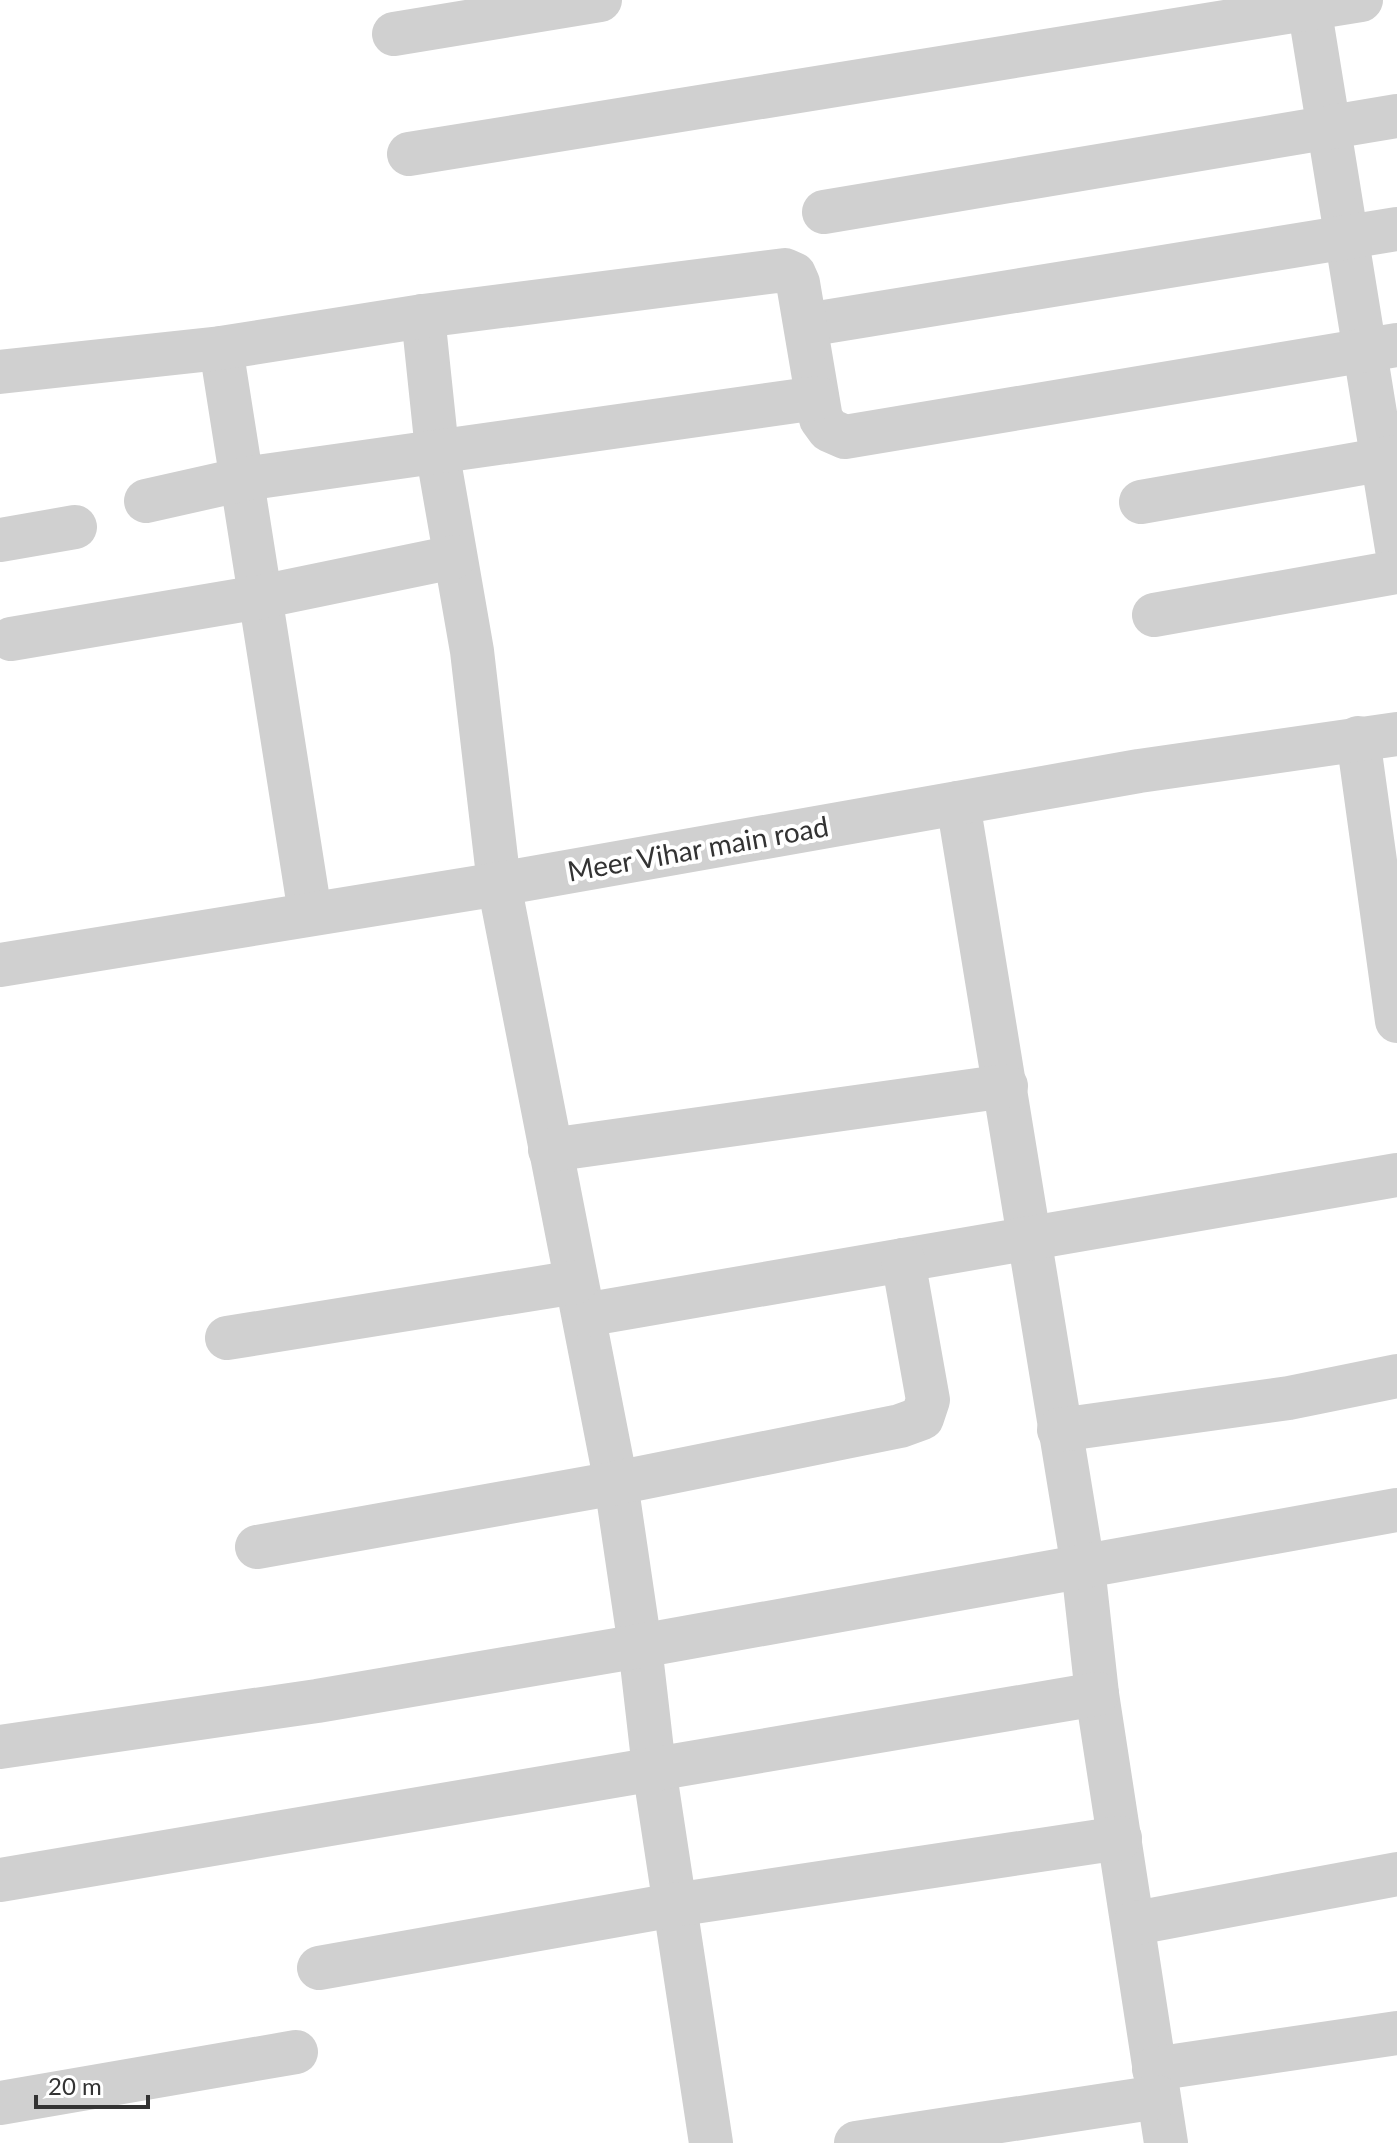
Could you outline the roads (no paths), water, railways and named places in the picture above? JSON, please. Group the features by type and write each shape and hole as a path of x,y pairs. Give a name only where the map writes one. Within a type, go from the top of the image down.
{"street":[{"path":"394,34 600,0"},
{"path":"409,154 1309,4 1361,0"},
{"path":"1309,4 1347,237 1381,348 1397,549"},
{"path":"824,212 1397,116"},
{"path":"806,325 1397,229"},
{"path":"0,372 221,348 423,316 785,270 794,274 798,283 821,419 829,430 845,437 1381,348"},
{"path":"423,316 437,450 472,651 499,884 616,1483 654,1768 711,2143"},
{"path":"221,348 310,913"},
{"path":"146,501 244,479 817,398"},
{"path":"1141,502 1390,458"},
{"path":"0,540 75,527"},
{"path":"11,639 260,597 454,557"},
{"path":"1154,615 1397,572"},
{"path":"1378,736 1397,1021"},
{"name":"Meer Vihar main road","path":"0,965 499,884 958,803 1378,736"},
{"path":"958,803 1083,1567 1097,1694 1135,1923 1166,2143"},
{"path":"550,1150 1006,1086"},
{"path":"227,1338 903,1260 1027,1236 1397,1175"},
{"path":"257,1547 616,1483 900,1426 922,1418 928,1400 903,1260"},
{"path":"1059,1430 1289,1398 1397,1376"},
{"path":"0,1747 317,1701 1083,1567 1395,1521"},
{"path":"0,1880 1097,1694"},
{"path":"319,1968 674,1905 1120,1838"},
{"path":"1135,1923 1397,1874"},
{"path":"856,2143 1397,2033"},
{"path":"0,2103 296,2052"}]}
